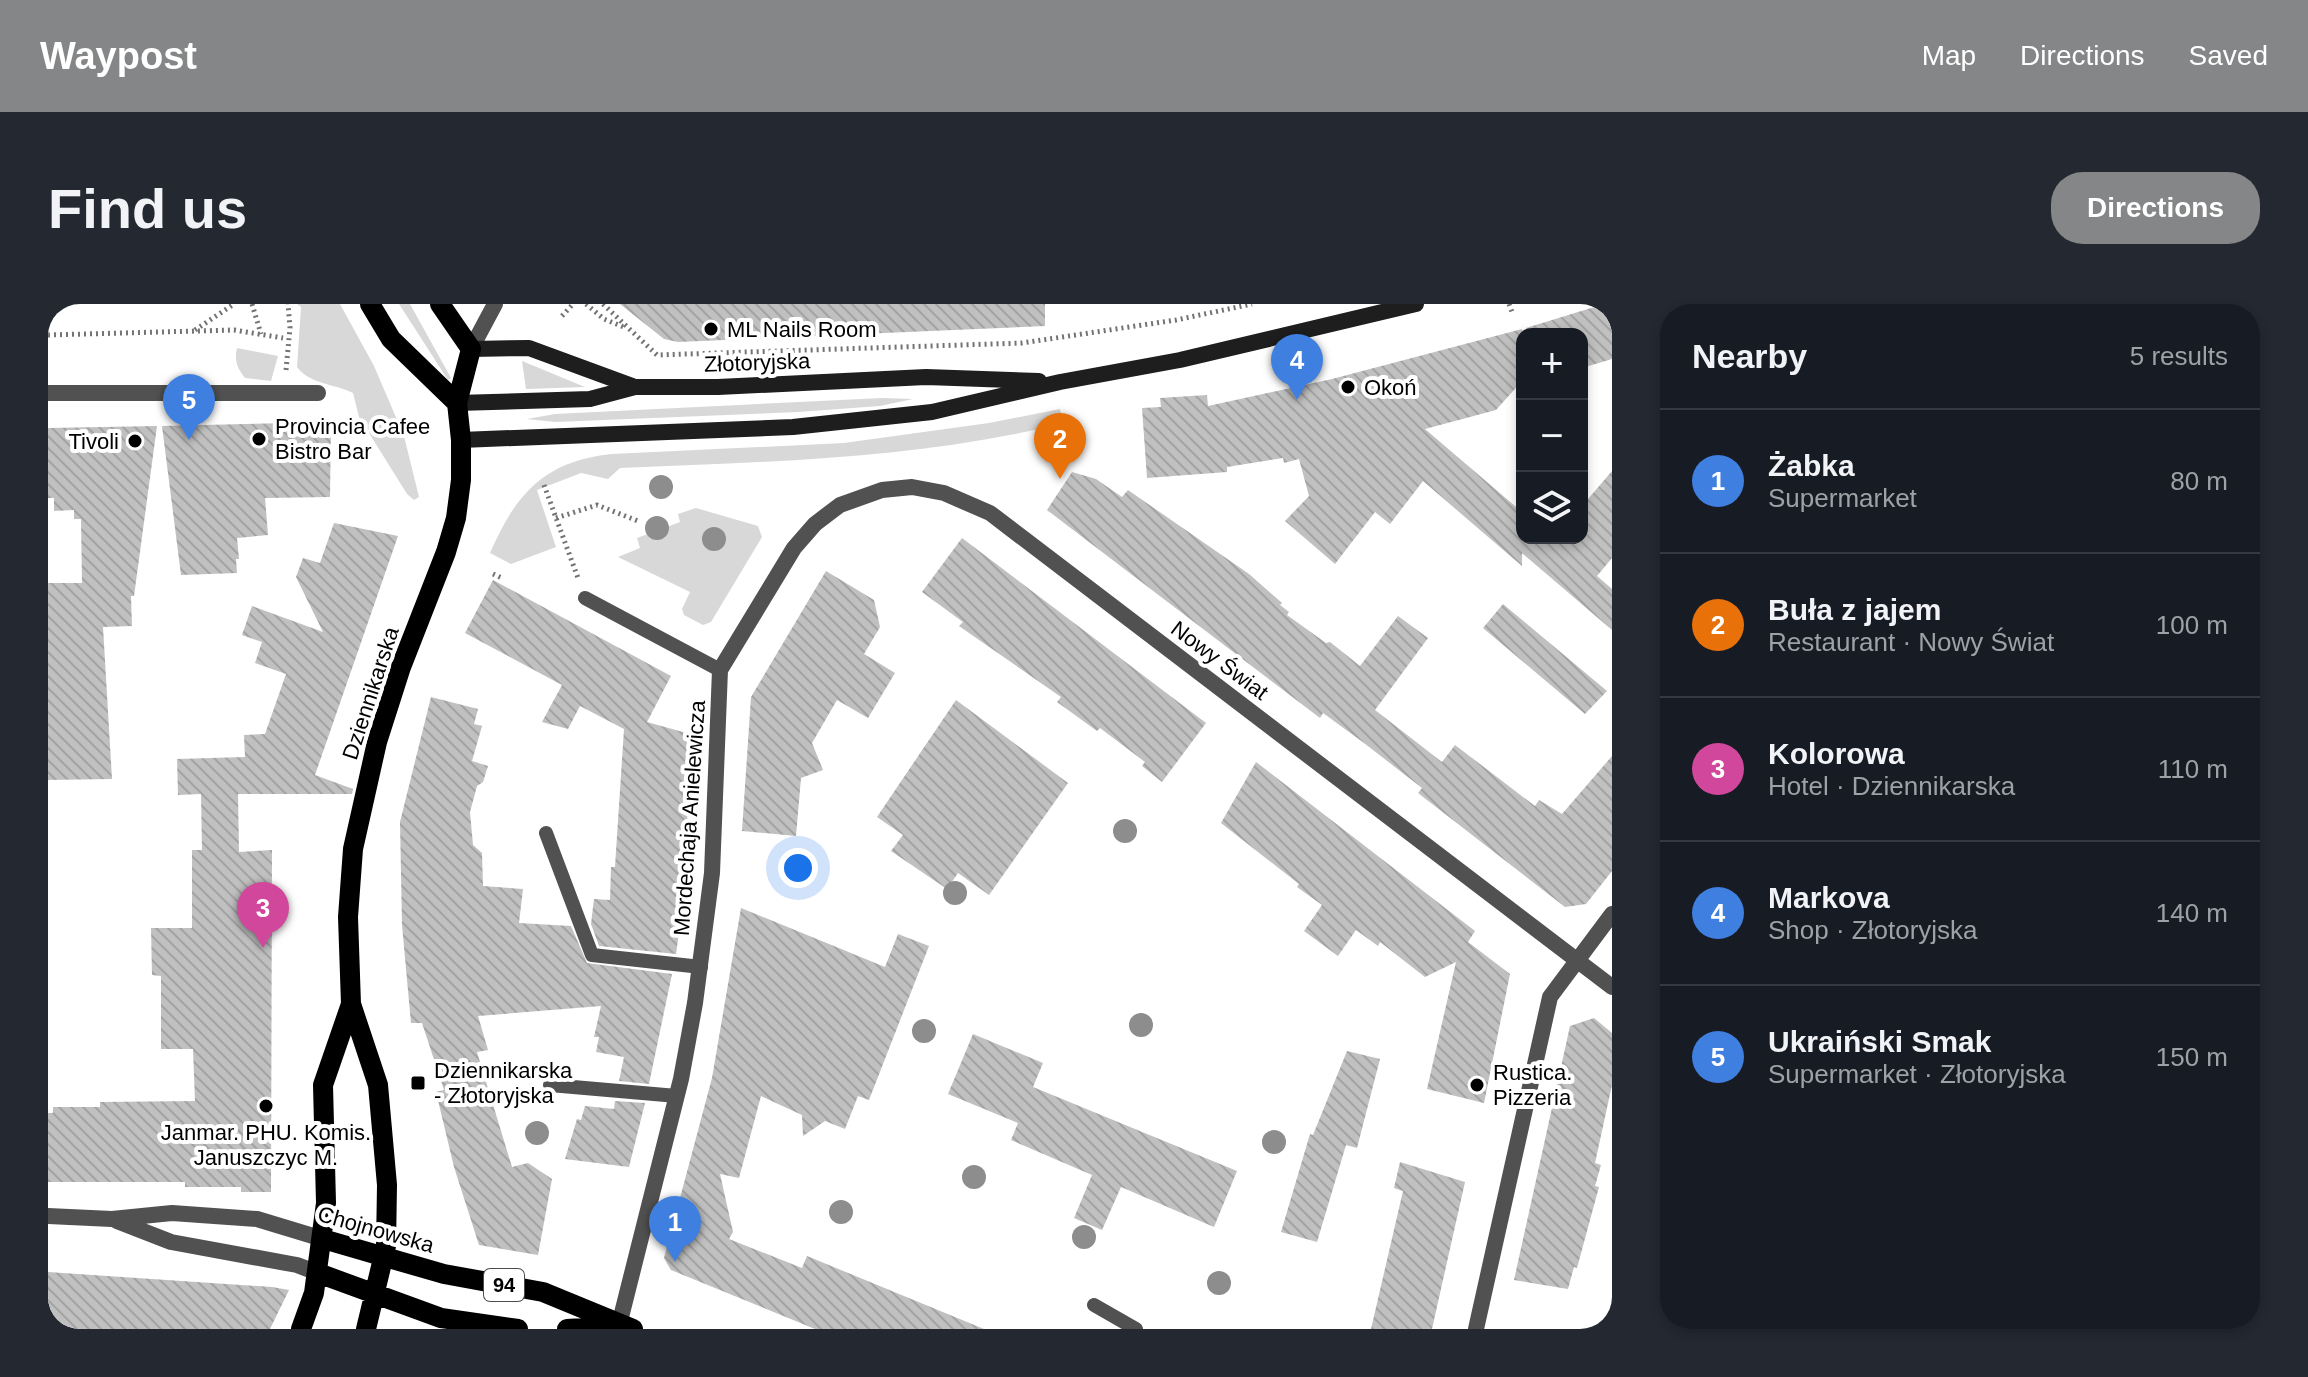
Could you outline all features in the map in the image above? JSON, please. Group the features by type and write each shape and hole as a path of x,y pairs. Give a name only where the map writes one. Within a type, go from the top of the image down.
{"main road":[{"path":"370,304 391,339 457,403 471,349 440,304"},
{"name":"Dziennikarska","path":"366,1329 384,1256 387,1185 378,1085 351,1004 348,917 359,816 377,742 456,518 461,480 457,403"},
{"name":"Dziennikarska","path":"301,1329 314,1293 323,1239 326,1203 323,1085 351,1004"},
{"name":"Chojnowska","path":"323,1239 444,1274 543,1292 626,1327"},
{"name":"Chojnowska","path":"318,1273 441,1318 518,1329"},
{"path":"567,1329 626,1327"}],"street":[{"path":"495,304 471,349 529,348 635,387"},
{"name":"Złotoryjska","path":"461,440 835,423 932,412 1060,382 1180,360 1416,304"},
{"name":"Złotoryjska","path":"457,403 590,399 635,387 718,387 926,377 1060,382"},
{"path":"48,393 318,393"},
{"name":"Nowy Świat","path":"784,562 815,524 840,505 860,496 912,487 944,493 976,505 1612,987"},
{"name":"Mordechaja Anielewicza","path":"626,1327 677,1096 701,967 712,873 720,670 784,562"},
{"path":"1476,1329 1550,997 1612,914"},
{"name":"Chojnowska","path":"48,1216 112,1219 172,1213 257,1219 323,1239"},
{"name":"Chojnowska","path":"112,1219 171,1242 297,1265 318,1273"}],"lane":[{"path":"585,598 720,670"},
{"path":"546,833 592,955 701,967"},
{"path":"550,1085 677,1096"},
{"path":"1094,1305 1136,1329"}],"path":[{"path":"194,331 234,304"},
{"path":"252,304 261,334"},
{"path":"288,304 290,328 285,378 318,393"},
{"path":"562,316 573,304"},
{"path":"586,304 604,319 631,329"},
{"path":"603,304 657,355 1022,343 1176,320 1252,304"},
{"path":"1509,304 1512,312"},
{"path":"48,335 234,330 283,338"},
{"path":"544,485 585,598"},
{"path":"556,518 597,505 638,521"},
{"path":"493,574 502,578"}],"shaded area":[{"path":"297,304 340,304 374,366 404,436 419,497 414,500 407,494 359,417 353,393 309,377 297,367 301,307"},
{"path":"399,304 410,304 451,378 448,380"},
{"path":"237,348 278,356 271,381 245,378 237,364"},
{"path":"522,361 585,387 526,389"},
{"path":"913,399 880,406 798,412 555,422 527,419 555,414"},
{"path":"1060,409 1062,419 1057,425 948,445 839,457 620,468 608,479 581,473 537,490 556,547 511,564 490,553 522,497 551,473 589,458 612,454 844,443 989,423"},
{"path":"696,508 758,526 762,537 711,622 703,625 684,615 682,609 690,592 618,557 640,548 637,538 680,522 678,514"}],"building":[{"path":"620,304 1045,304 1045,326 678,342 664,339"},
{"path":"1612,304 1612,359 1588,366 1588,328 1526,328"},
{"path":"1516,331 1516,388 1496,410 1425,429 1516,507 1516,544 1588,544 1588,499 1612,471 1612,558 1597,576 1612,589 1612,630 1522,553 1522,566 1423,481 1390,524 1375,512 1335,564 1285,521 1309,496 1299,459 1284,463 1283,458 1227,467 1227,472 1147,478 1142,408 1161,407 1160,398 1207,395 1208,406 1332,379"},
{"path":"331,422 330,497 265,498 268,535 237,538 237,573 181,575 162,426"},
{"path":"157,426 134,596 131,596 132,626 103,627 112,779 48,780 48,583 82,583 81,519 74,519 74,510 54,511 54,498 48,498 48,428"},
{"path":"1072,472 1096,479 1122,497 1128,490 1249,574 1282,603 1280,605 1289,612 1287,615 1326,643 1330,642 1360,666 1398,616 1428,638 1375,710 1442,762 1455,745 1535,806 1539,800 1562,814 1612,756 1612,871 1586,904 1565,907 1418,793 1422,788 1364,743 1323,713 1320,718 1047,510"},
{"path":"334,523 398,536 315,775 353,789 352,794 238,794 239,852 272,850 271,1192 241,1192 241,1187 185,1187 185,1182 48,1182 48,1113 53,1113 53,1107 100,1107 100,1102 195,1101 193,1049 161,1049 161,976 152,975 151,928 192,928 192,850 202,850 201,794 178,795 177,759 245,757 244,735 265,734 286,674 255,663 262,642 242,635 252,606 323,632 296,577 303,558 320,563"},
{"path":"962,538 1206,723 1162,782 1142,766 1145,762 1100,728 1097,731 1057,702 1061,697 959,626 963,622 922,592"},
{"path":"826,571 874,600 880,627 864,654 895,673 868,718 837,700 812,743 823,770 801,778 796,836 742,831 751,697"},
{"path":"493,580 671,676 647,722 690,734 685,890 676,954 599,946 591,924 594,899 610,900 624,729 580,706 568,729 542,722 562,685 465,633"},
{"path":"1503,604 1607,691 1585,714 1483,628"},
{"path":"431,697 478,709 474,724 482,726 472,761 488,766 483,782 477,786 470,812 473,845 482,853 483,886 523,889 519,923 571,926 587,963 672,974 649,1084 619,1081 624,1057 596,1052 599,1037 594,1037 601,1006 478,1016 488,1050 477,1052 512,1167 528,1163 552,1179 538,1255 479,1245 454,1167 436,1092 444,1090 422,1023 411,1023 402,925 400,822"},
{"path":"956,700 1068,783 989,895 958,873 947,889 891,851 903,835 877,817"},
{"path":"1256,762 1475,931 1468,942 1510,974 1484,1103 1427,1089 1456,962 1425,977 1380,942 1378,946 1356,930 1338,956 1304,931 1322,905 1221,823"},
{"path":"741,908 885,967 898,934 929,946 869,1100 858,1096 845,1129 825,1121 803,1136 802,1115 761,1096 739,1178 720,1174 733,1232 729,1239 802,1268 807,1256 984,1329 815,1329 671,1270 664,1258 712,1078"},
{"path":"1594,1018 1612,1033 1612,1085 1595,1163 1601,1165 1595,1186 1599,1187 1577,1268 1574,1267 1568,1289 1514,1280 1570,1026"},
{"path":"973,1034 1043,1063 1033,1087 1237,1171 1214,1227 1121,1187 1102,1230 1074,1218 1092,1175 1011,1140 1018,1123 948,1094"},
{"path":"1347,1051 1380,1059 1357,1148 1346,1145 1317,1242 1281,1232 1310,1134 1313,1135"},
{"path":"615,1101 645,1103 629,1167 565,1159 577,1119 581,1120 585,1106 614,1109"},
{"path":"1400,1162 1465,1182 1432,1329 1371,1329 1403,1191 1394,1188"},
{"path":"48,1272 289,1290 270,1329 48,1329"}],"place":[{"name":"ML Nails Room","path":"711,329"},
{"name":"Okoń","path":"1348,387"},
{"name":"Markova","path":"1297,400"},
{"name":"Provincia Cafee Bistro Bar","path":"259,439"},
{"name":"Ukraiński Smak","path":"189,440"},
{"name":"Tivoli","path":"135,441"},
{"name":"Buła z jajem","path":"1060,479"},
{"name":"Kolorowa","path":"263,948"},
{"name":"Dziennikarska - Złotoryjska","path":"418,1083"},
{"name":"Rustica. Pizzeria","path":"1477,1085"},
{"name":"Janmar. PHU. Komis. Januszczyc M.","path":"266,1106"},
{"name":"Żabka","path":"675,1262"}]}
